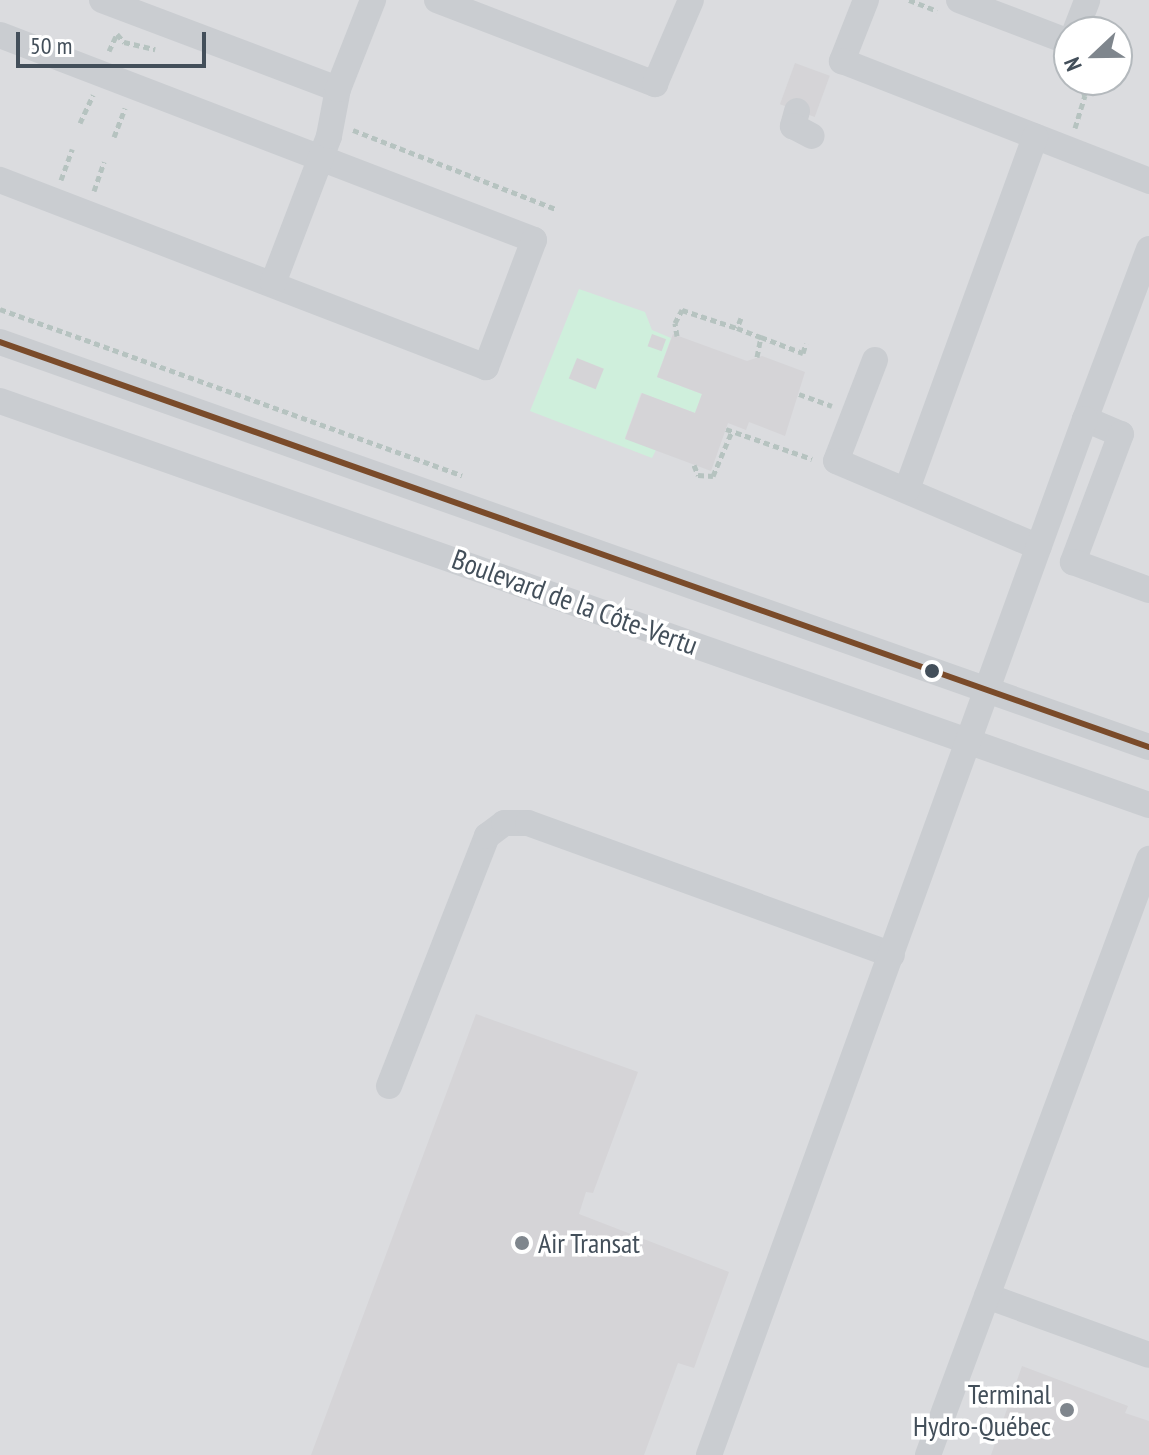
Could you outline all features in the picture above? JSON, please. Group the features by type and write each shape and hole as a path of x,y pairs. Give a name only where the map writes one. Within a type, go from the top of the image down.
{"street":[{"path":"102,0 151,9 338,89"},
{"path":"273,283 337,111 338,89 373,0"},
{"path":"437,0 655,84 691,0"},
{"path":"866,0 842,61 1149,181"},
{"path":"959,0 1053,36"},
{"path":"0,35 306,148 320,159 534,240 486,367 0,180"},
{"path":"797,111 793,126 812,136"},
{"path":"907,489 1035,137"},
{"path":"709,1455 1149,249"},
{"name":"Boulevard de la Côte-Vertu","path":"0,342 1149,747"},
{"path":"875,360 836,461 1039,547"},
{"name":"Boulevard de la Côte-Vertu","path":"0,401 1149,805"},
{"path":"1085,419 1121,434 1073,562 1149,590"},
{"path":"389,1086 487,836 504,823 528,823 892,955"},
{"path":"928,1455 1149,859"},
{"path":"987,1296 1149,1355"}],"path":[{"path":"106,58 117,34 124,42 165,53"},
{"path":"143,58 147,47"},
{"path":"80,123 96,85"},
{"path":"1074,132 1085,96"},
{"path":"114,137 129,98"},
{"path":"347,128 556,209"},
{"path":"59,184 72,149"},
{"path":"90,200 104,162"},
{"path":"0,309 476,480"},
{"path":"677,336 675,323 682,310 803,353 806,343"},
{"path":"737,328 741,318"},
{"path":"757,357 761,337"},
{"path":"799,394 819,401"},
{"path":"694,465 698,475 713,476 729,430 801,458 836,461"}],"shaded area":[{"path":"0,0 1149,0 1149,1455 0,1455"}],"green space":[{"path":"579,289 645,312 652,330 671,338 657,377 702,394 695,413 641,393 625,438 656,450 652,458 530,411"}],"building":[{"path":"795,63 830,76 815,117 780,104"},
{"path":"652,334 666,339 662,351 648,346"},
{"path":"673,334 747,361 762,356 805,372 785,436 749,422 746,430 728,423 711,471 625,439 642,393 695,413 702,394 657,377"},
{"path":"577,358 604,369 596,389 569,378"},
{"name":"Air Transat","path":"476,1014 638,1072 593,1193 586,1192 579,1214 729,1272 694,1368 678,1363 644,1455 311,1455"},
{"name":"Terminal Hydro-Québec","path":"1022,1366 1128,1406 1125,1413 1149,1421 1149,1455 991,1455"}],"transit line":[{"path":"0,342 1149,747"}],"place":[{"name":"Air Transat","path":"522,1243"},
{"name":"Terminal Hydro-Québec","path":"1067,1410"}]}
